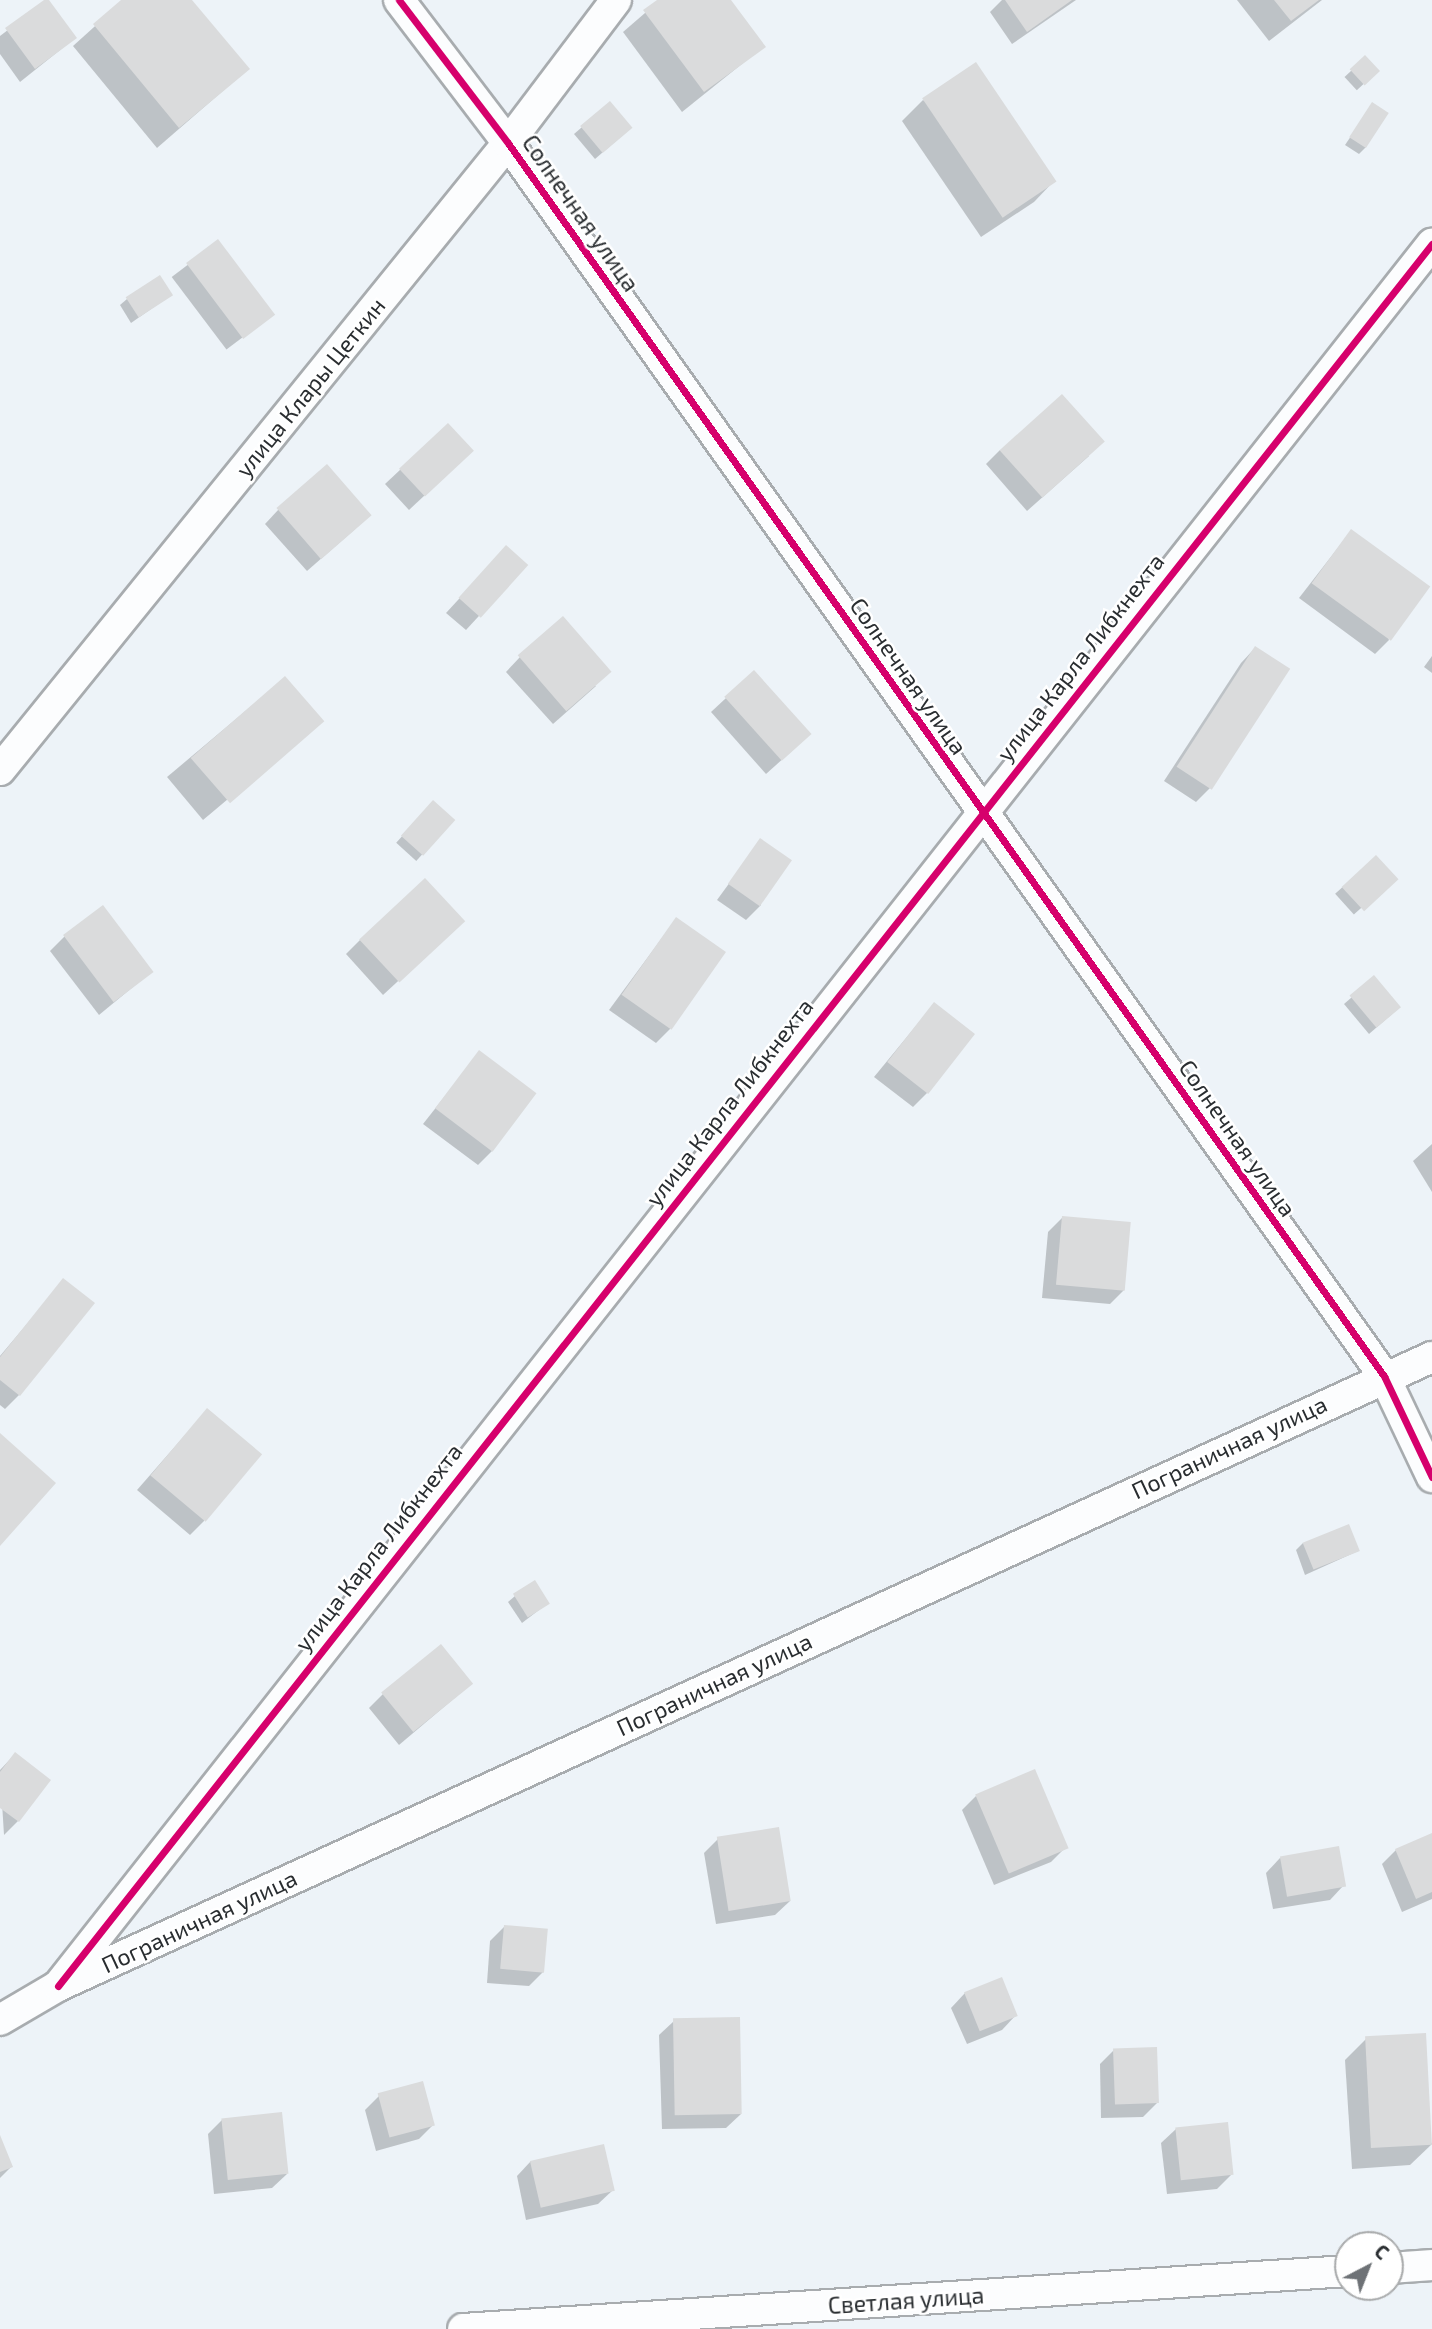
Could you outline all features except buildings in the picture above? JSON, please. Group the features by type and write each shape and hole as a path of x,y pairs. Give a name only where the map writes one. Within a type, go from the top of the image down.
{"street":[{"name":"Солнечная улица","path":"399,0 508,143 1384,1376 1432,1477"},
{"name":"улица Клары Цеткин","path":"0,770 508,143 617,0"},
{"name":"улица Карла Либкнехта","path":"58,1986 1432,244"},
{"name":"Пограничная улица","path":"0,2020 58,1986 1384,1376 1432,1357"},
{"path":"1404,2267 1432,2266"},
{"name":"Светлая улица","path":"463,2329 1334,2272"}],"cycle path":[{"path":"399,0 508,143 1384,1376 1432,1477"},
{"path":"58,1986 1432,244"}]}
